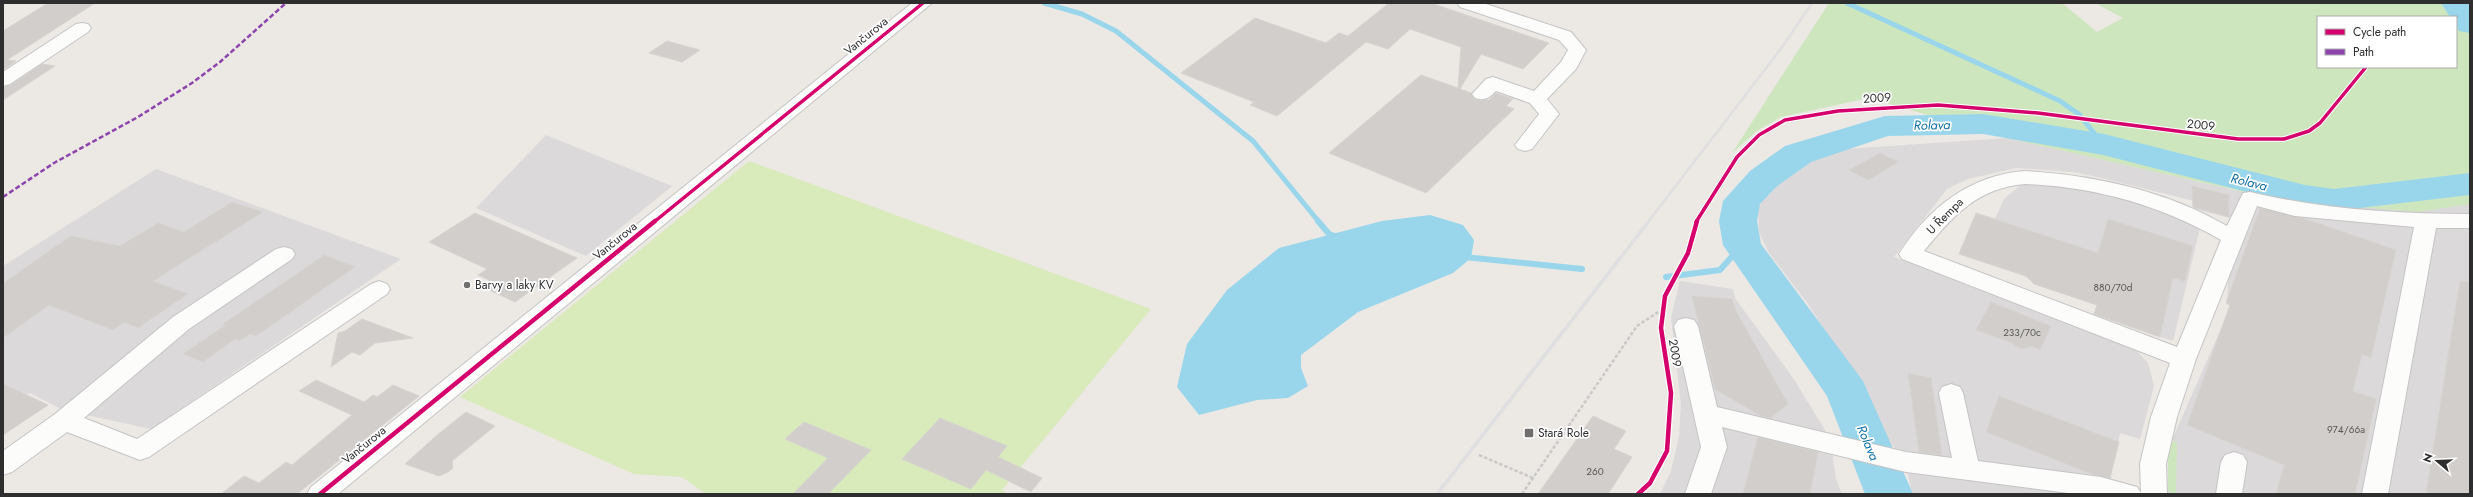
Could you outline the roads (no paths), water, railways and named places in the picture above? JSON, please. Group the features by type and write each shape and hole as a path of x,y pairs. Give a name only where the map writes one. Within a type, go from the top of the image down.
{"street":[{"name":"Vančurova","path":"320,494 923,3"},
{"path":"1466,3 1565,36 1571,42 1576,50 1575,57 1569,66 1537,99"},
{"path":"3,80 82,28"},
{"path":"1482,94 1493,83 1537,99 1549,114 1525,145"},
{"name":"U Řempa","path":"2184,359 1910,254 1930,229 1967,195 2005,179 2029,177 2069,182 2147,198 2185,212 2233,238"},
{"path":"2154,494 2152,464 2164,417 2184,359 2250,198 2295,209 2426,221 2470,221"},
{"path":"2375,494 2426,221"},
{"path":"3,465 64,421 181,323 284,254"},
{"path":"64,421 140,450 379,288"},
{"path":"1686,326 1714,447 1698,494"},
{"path":"1952,393 1967,469"},
{"path":"1706,414 1906,462 2101,487 2128,494"},
{"path":"2229,494 2234,462"}],"water":[{"path":"1430,215 1463,225 1474,240 1471,258 1453,273 1358,312 1301,355 1301,368 1308,386 1288,398 1257,400 1199,415 1177,387 1187,344 1227,290 1279,248 1382,221"}],"waterway":[{"path":"1044,3 1082,14 1116,31 1253,141 1319,222"},
{"path":"1847,3 2060,101 2080,115"},
{"name":"Rolava","path":"2456,3 2470,24"},
{"path":"2085,122 2104,145"},
{"name":"Rolava","path":"1889,494 1847,392 1742,245 1738,221 1742,201 1763,179 1798,154 1885,126 1983,124 2104,145 2305,196 2334,200 2470,184"},
{"path":"1318,221 1329,234 1335,236"},
{"path":"1666,277 1720,270 1742,245"},
{"path":"1464,257 1582,269"}],"railway":[{"path":"1648,222 1780,50 1812,3"},
{"path":"1437,494 1649,221"}],"place":[{"name":"Barvy a laky KV","path":"467,285"},
{"name":"Stará Role","path":"1529,433"}]}
